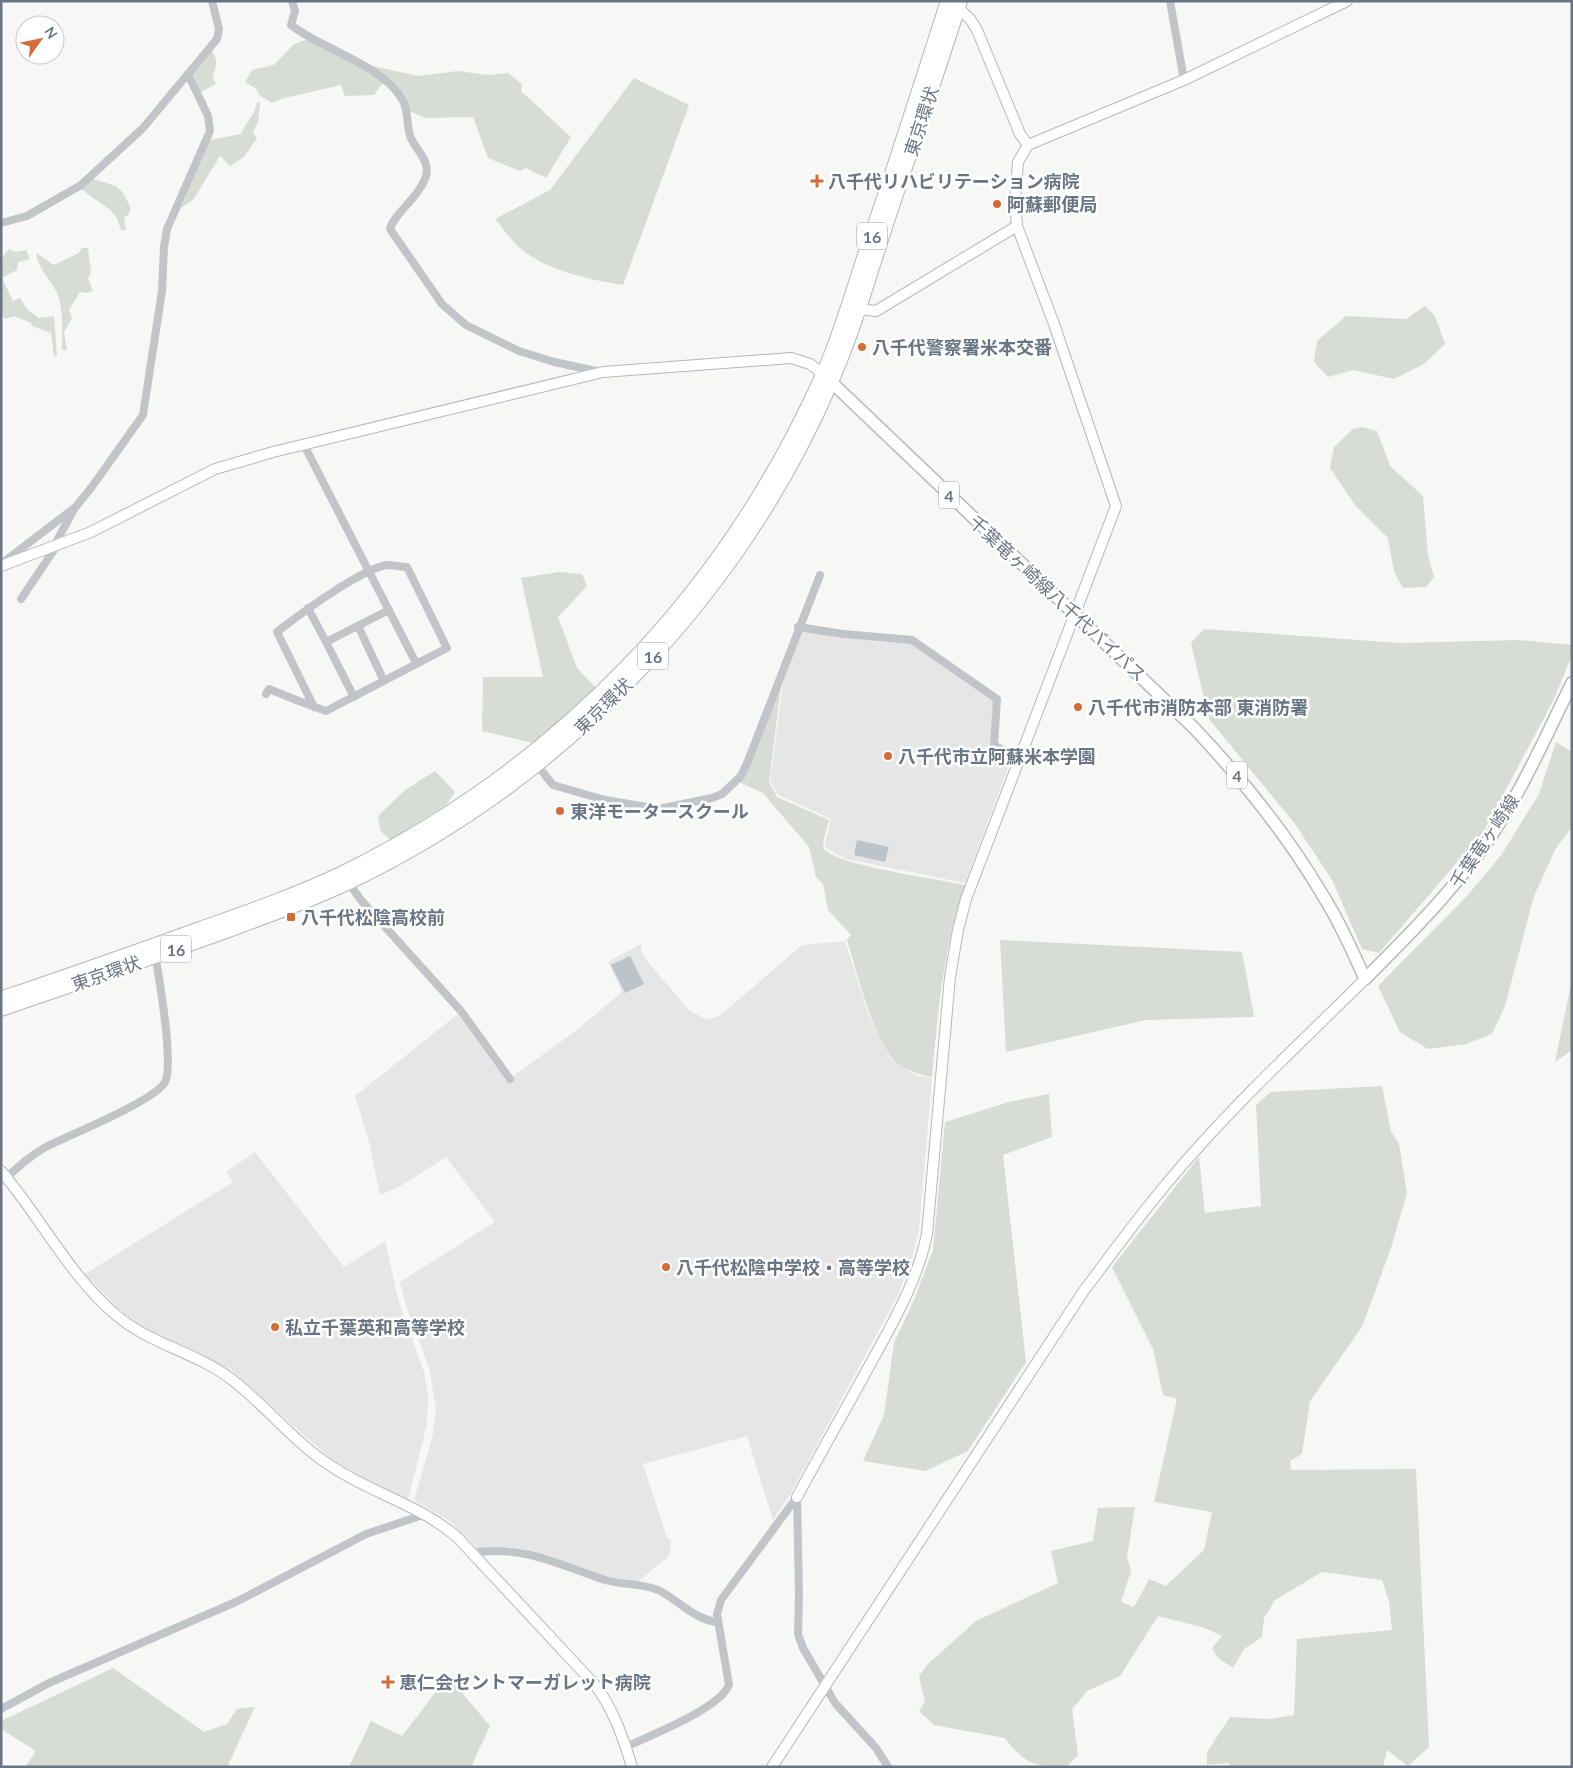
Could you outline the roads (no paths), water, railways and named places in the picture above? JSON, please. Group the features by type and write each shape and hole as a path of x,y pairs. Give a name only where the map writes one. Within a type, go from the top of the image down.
{"highway":[{"name":"東京環状","path":"1,1009 154,951 287,897 346,877 433,836 537,765 588,722 618,692 703,598 744,540 784,476 859,309 954,3"},
{"name":"東京環状","path":"346,877 475,797 528,758 577,716 621,674 676,614 722,553 827,378 886,194 954,3"},
{"name":"東京環状","path":"1,999 154,951"}],"main road":[{"name":"千葉竜ヶ崎線八千代バイパス","path":"827,378 1076,613 1194,728 1251,792 1286,838 1319,888 1365,979"},
{"name":"千葉竜ヶ崎線","path":"1365,979 1426,918 1479,854 1518,792 1572,683"}],"street":[{"path":"1,223 27,216 81,185 143,128 219,35 212,1"},
{"path":"292,1 295,11 291,25 303,34 371,69 396,90 404,103 408,131 427,165 426,176 407,207 392,222 390,229 442,304 466,325 519,351 554,362 603,372"},
{"path":"1170,1 1184,80"},
{"path":"626,1747 710,1706 725,1694 729,1685 717,1614 721,1600 797,1497 877,1352 911,1287 922,1260 927,1234 950,977 958,930 966,899 1116,506 1054,324 1017,226 1015,182 1018,162 1028,145 1184,80 1347,1"},
{"path":"954,3 977,30 1020,134 1028,145"},
{"path":"21,599 54,547 74,508 139,423 146,405 162,290 164,247 168,230 210,131 208,116 188,74"},
{"path":"859,309 876,311 1017,226"},
{"path":"1,565 91,532 215,469 304,444 603,372 792,358 810,364 827,378"},
{"path":"304,444 416,663"},
{"path":"1,565 74,508"},
{"path":"266,694 269,689 314,707 326,711 447,648 407,567 388,565 369,572 308,608 277,632 314,707"},
{"path":"537,765 553,784 605,800 659,809 712,798 722,794 741,776 748,762 798,626 820,575"},
{"path":"308,608 354,697"},
{"path":"326,642 389,610"},
{"path":"358,626 384,680"},
{"path":"798,626 843,634 912,640 997,699 994,745 1020,759"},
{"path":"346,877 360,899 461,1011 510,1079"},
{"path":"154,951 168,1044 166,1080 160,1089 129,1107 44,1148 4,1174 81,1279 117,1316 163,1345 214,1367 232,1379 304,1445 332,1467 358,1483 442,1523 596,1686 618,1723 632,1767"},
{"path":"772,1767 1083,1292 1131,1228 1193,1152 1246,1096 1365,979"},
{"path":"797,1497 798,1634 803,1648 824,1687 843,1712 876,1748 888,1767"},
{"path":"1,1709 49,1684 238,1601 366,1534 426,1514"},
{"path":"472,1553 487,1550 524,1552 607,1581 656,1589 700,1618 718,1622"}],"place":[{"name":"八千代リハビリテーション病院","path":"817,181"},
{"name":"阿蘇郵便局","path":"997,204"},
{"name":"八千代警察署米本交番","path":"862,347"},
{"name":"八千代市消防本部 東消防署","path":"1078,707"},
{"name":"八千代市立阿蘇米本学園","path":"888,756"},
{"name":"東洋モータースクール","path":"560,811"},
{"name":"八千代松陰高校前","path":"291,917"},
{"name":"八千代松陰中学校・高等学校","path":"666,1267"},
{"name":"私立千葉英和高等学校","path":"275,1327"},
{"name":"恵仁会セントマーガレット病院","path":"388,1682"}]}
